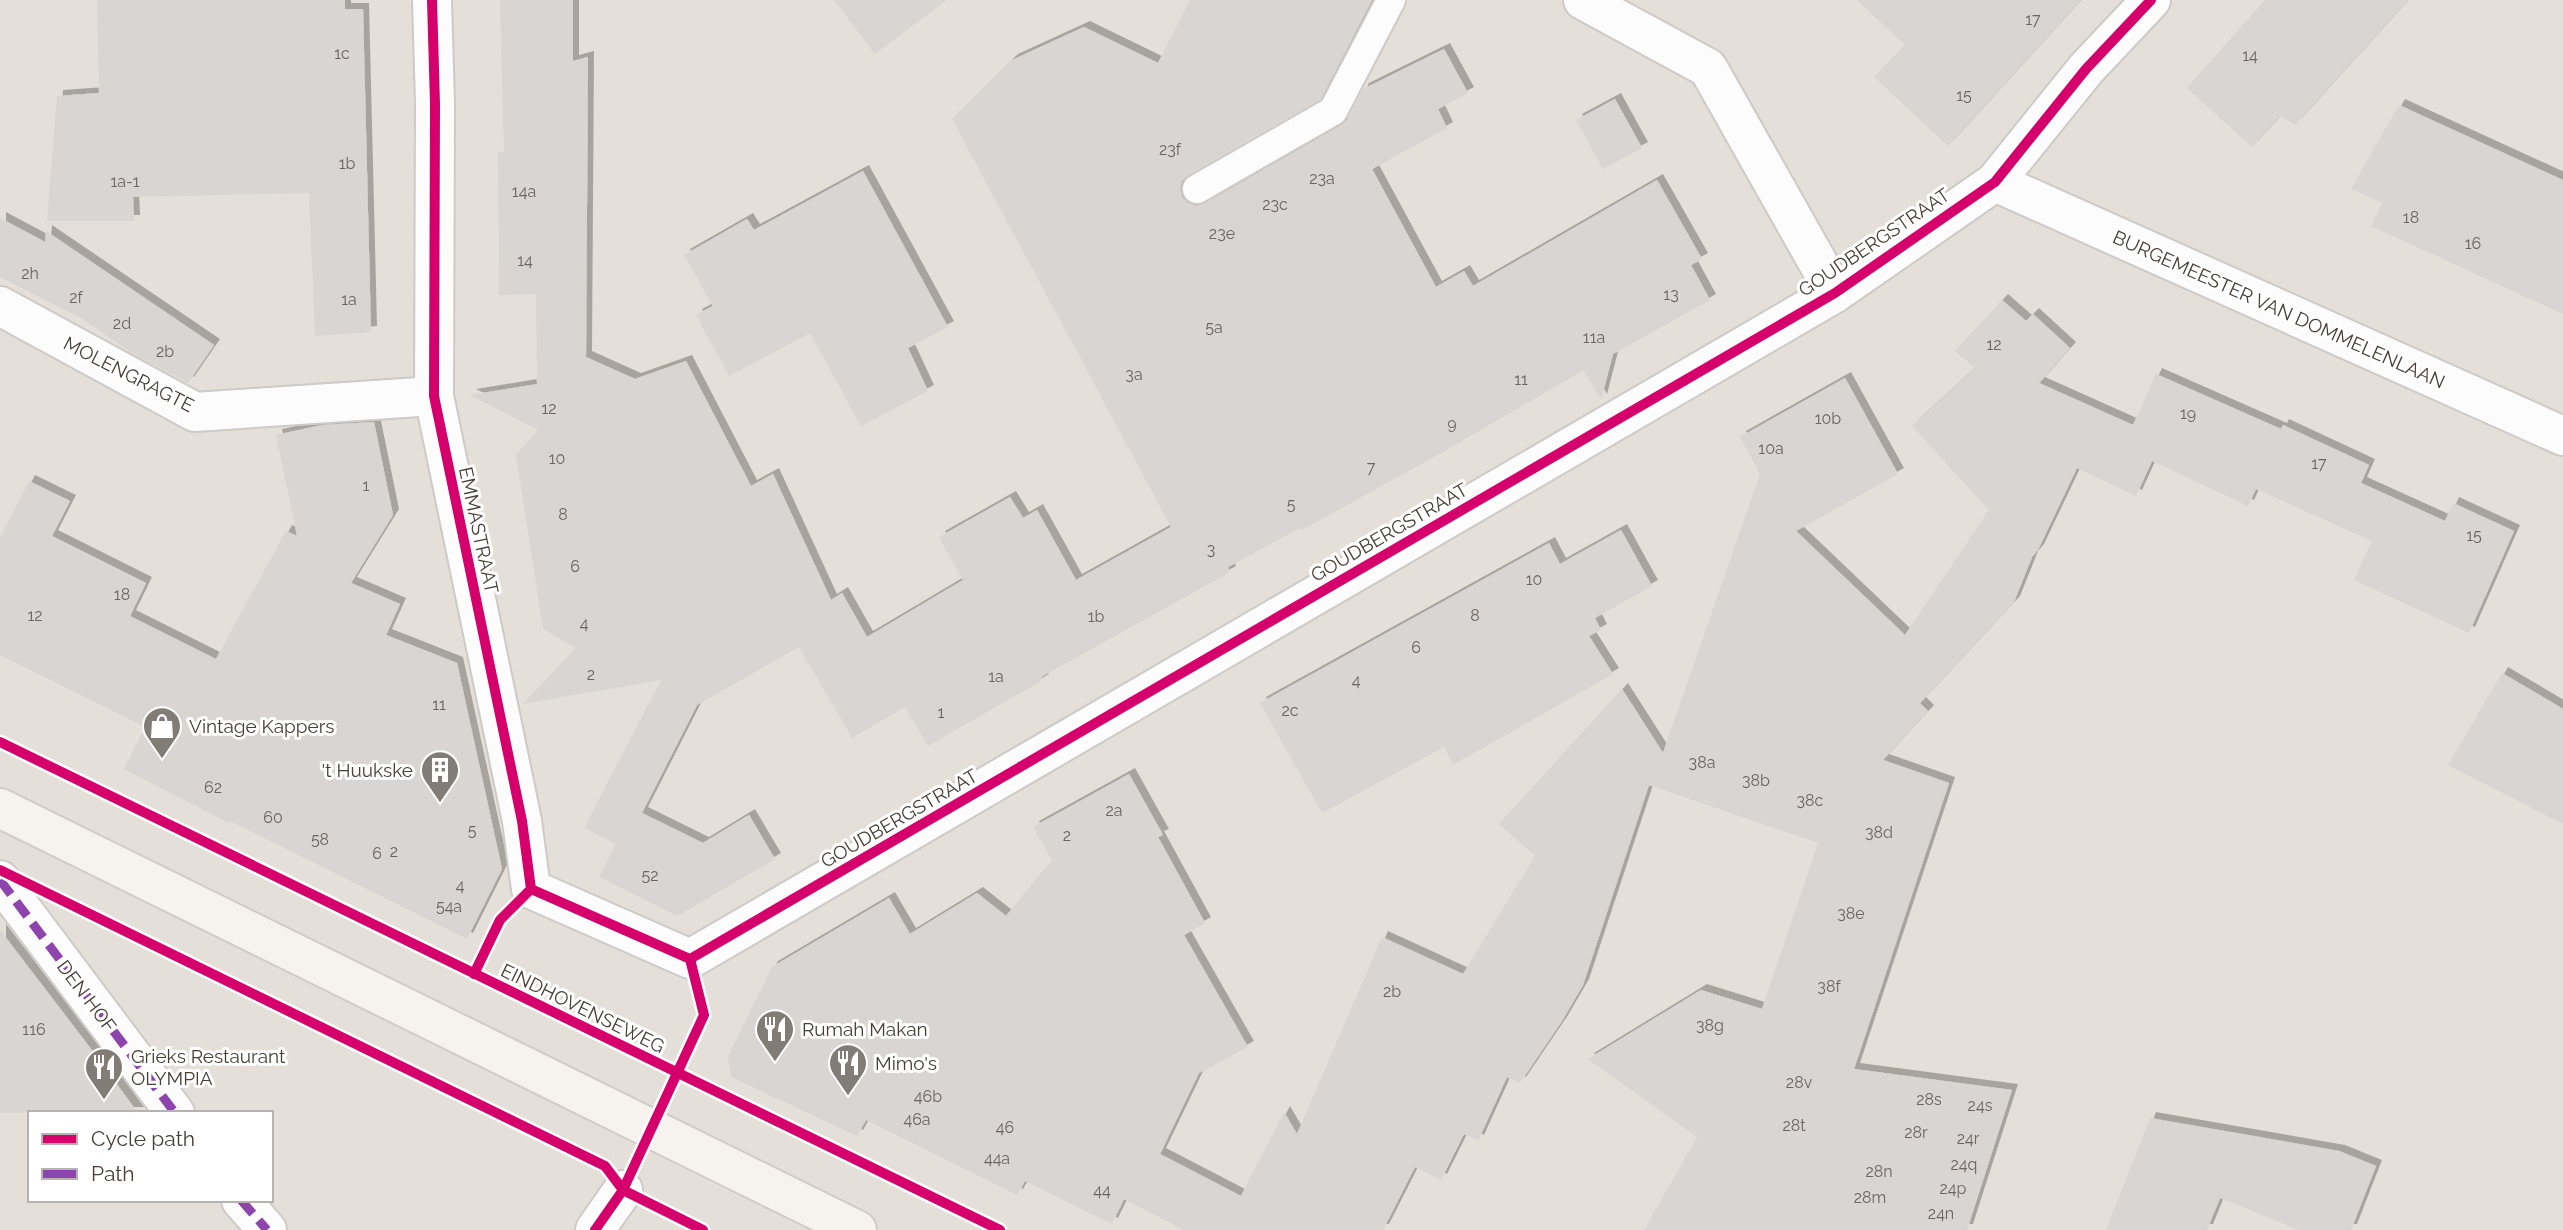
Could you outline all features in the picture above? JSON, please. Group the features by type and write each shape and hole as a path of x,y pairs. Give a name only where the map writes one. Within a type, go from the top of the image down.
{"main road":[{"path":"0,808 857,1230"}],"street":[{"name":"EMMASTRAAT","path":"432,0 435,104 434,396 522,821 531,889 690,959"},
{"path":"1583,0 1708,68 1835,293"},
{"name":"GOUDBERGSTRAAT","path":"690,959 1835,293 1994,182 2086,69 2151,0"},
{"name":"BURGEMEESTER VAN DOMMELENLAAN","path":"1994,182 2563,436"},
{"name":"MOLENGRAGTE","path":"0,306 195,412 434,396"},
{"name":"DEN HOF","path":"0,880 173,1111"},
{"path":"595,1230 623,1190"},
{"path":"243,1202 267,1230"}],"lane":[{"path":"1197,189 1333,111 1391,0"}],"shaded area":[{"path":"0,0 2563,0 2563,1230 0,1230"}],"building":[{"path":"97,0 345,0 345,9 363,9 371,332 315,336 309,193 133,197 134,221 47,221 57,96 99,93"},
{"path":"500,0 573,0 573,61 588,57 586,357 635,379 686,361 751,486 773,474 831,600 842,593 867,637 963,580 939,537 1010,497 1023,518 1037,510 1076,580 1171,527 952,119 1012,60 1084,27 1158,63 1190,0 1372,0 1321,99 1188,175 1180,188 1182,197 1188,203 1196,206 1205,203 1341,125 1348,119 1363,89 1444,49 1468,93 1438,109 1447,128 1372,169 1436,287 1464,271 1473,286 1657,180 1702,259 1691,265 1710,300 1613,354 1601,400 1584,370 1434,457 1302,530 1300,528 1228,567 1230,572 1041,677 1043,680 928,746 905,707 852,738 799,647 697,705 642,813 703,843 749,815 775,859 677,916 599,877 616,844 584,828 661,680 523,704 576,648 543,629 516,455 538,430 470,395 537,384 536,294 499,295 498,152 504,152"},
{"path":"834,0 947,0 875,54"},
{"path":"1857,0 2081,0 1948,146 1874,77 1905,45"},
{"path":"2265,0 2408,0 2295,125 2280,116 2252,147 2187,88"},
{"path":"1615,99 1642,148 1603,169 1576,120"},
{"path":"2399,105 2563,180 2563,314 2371,226 2382,203 2351,189"},
{"path":"863,171 948,327 908,348 928,391 861,426 810,333 729,376 696,315 713,306 684,255 747,219 754,230"},
{"path":"0,218 45,242 46,231 214,345 188,383 132,353 81,318 0,277"},
{"path":"2002,300 2026,321 2033,314 2070,348 2039,383 2133,425 2156,374 2281,429 2283,425 2369,465 2361,483 2445,521 2453,503 2514,531 2469,633 2354,580 2372,541 2256,489 2248,506 2152,461 2136,496 2077,468 2038,550 2032,557 2014,602 1920,703 1928,711 1883,760 1949,783 1854,1069 2012,1090 1967,1230 1644,1230 1697,1137 1588,1059 1701,990 1762,1009 1818,843 1649,785 1583,985 1562,1021 1520,1083 1507,1077 1478,1141 1464,1134 1441,1180 1415,1167 1383,1230 1184,1230 1124,1199 1112,1224 1025,1181 1017,1195 866,1120 857,1136 731,1077 728,1057 772,967 889,898 910,934 977,893 1006,916 1052,860 1033,827 1129,774 1163,835 1158,837 1205,923 1184,935 1248,1047 1199,1073 1160,1154 1241,1196 1284,1112 1297,1134 1382,937 1463,974 1535,856 1499,824 1622,689 1663,753 1760,474 1740,437 1845,378 1898,474 1796,531 1905,635 1989,510 1912,426 1975,368 1955,351"},
{"path":"374,422 393,515 351,583 400,604 386,635 457,663 502,869 467,939 124,769 145,727 0,655 0,537 29,481 70,501 52,536 146,583 130,616 216,659 286,531 297,536 276,435 322,425"},
{"path":"1621,530 1652,586 1595,618 1601,630 1589,636 1613,674 1453,765 1444,747 1322,813 1260,703 1549,543 1560,564"},
{"path":"2502,673 2563,709 2563,824 2448,765"},
{"path":"0,930 137,1111 0,1113"},
{"path":"2150,1118 2339,1151 2376,1166 2351,1230 2299,1230 2220,1198 2207,1230 2106,1230"}],"marked path":[{"path":"0,880 173,1111"},
{"path":"243,1202 267,1230"}],"cycle path":[{"path":"432,0 435,104 434,396 522,821 531,889 690,959"},
{"path":"690,959 1835,293 1995,182 2086,69 2151,0"},
{"name":"EINDHOVENSEWEG","path":"0,742 1000,1230"},
{"path":"0,870 605,1166 623,1190 703,1230"},
{"path":"474,974 500,920 531,889"},
{"path":"595,1230 623,1190 704,1015 690,959"}],"place":[{"name":"Vintage Kappers","path":"162,760"},
{"name":"'t Huukske","path":"440,804"},
{"name":"Rumah Makan","path":"775,1063"},
{"name":"Mimo's","path":"848,1097"},
{"name":"Grieks Restaurant OLYMPIA","path":"104,1101"}]}
